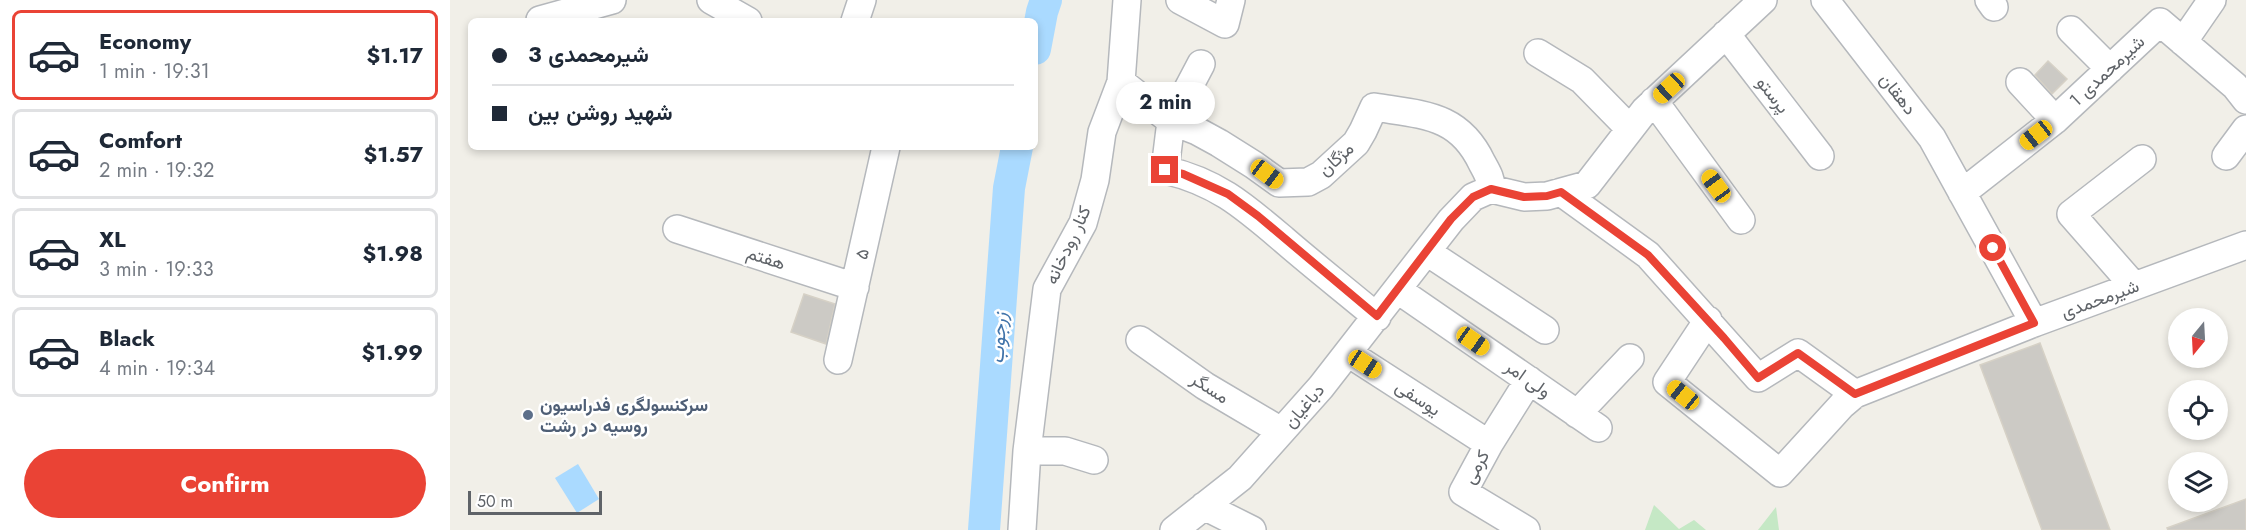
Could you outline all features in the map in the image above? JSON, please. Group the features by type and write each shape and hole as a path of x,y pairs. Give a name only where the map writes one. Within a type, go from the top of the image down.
{"street":[{"path":"545,18 572,6 612,0"},
{"path":"711,0 743,18"},
{"path":"856,18 862,0"},
{"name":"کنار رودخانه","path":"1022,530 1028,451 1047,289 1083,223 1095,180 1102,132 1120,82 1127,0"},
{"path":"1180,0 1225,24 1231,0"},
{"path":"1491,189 1524,197 1547,196 1587,184 1654,101 1763,0"},
{"name":"دهقان","path":"1825,0 1932,138 2034,323"},
{"path":"2183,42 2212,0"},
{"name":"شیرمحمدی 1","path":"1962,193 2055,120 2160,22 2235,86 2246,100"},
{"path":"2071,30 2110,69"},
{"name":"پرستو","path":"1726,34 1820,156"},
{"path":"1538,53 1582,80 1630,129"},
{"path":"1201,64 1171,122 1165,170 1183,174 1228,194 1258,216 1377,316"},
{"path":"1120,82 1171,122 1197,131 1219,143 1279,183 1277,206 1285,241"},
{"path":"2020,82 2055,120"},
{"path":"1654,101 1741,220"},
{"name":"مژگان","path":"1279,183 1308,182 1321,175 1356,143 1374,107 1424,115 1456,127 1476,149 1492,183 1491,189"},
{"path":"2226,156 2246,129"},
{"name":"۵","path":"838,360 885,150"},
{"path":"2134,286 2071,214 2142,159"},
{"name":"دباغیان","path":"1174,530 1240,478 1348,353 1451,219 1473,197 1491,189"},
{"path":"1561,192 1648,255 1758,378 1798,353 1855,394"},
{"name":"هفتم","path":"677,229 855,287"},
{"name":"شیرمحمدی","path":"1708,320 1667,382 1780,473 1842,405 1855,394 2034,323 2246,245"},
{"path":"1427,252 1545,330"},
{"name":"ولی امر","path":"1398,290 1588,421 1630,358"},
{"name":"مسگر","path":"1140,340 1205,386 1281,431"},
{"name":"یوسفی","path":"1348,353 1489,444"},
{"name":"کرمی","path":"1526,530 1463,492 1489,444 1529,380"},
{"path":"1028,451 1065,451 1094,460"},
{"path":"1204,506 1252,530"}],"green space":[{"path":"1654,505 1679,529 1694,520 1706,530 1645,530"},
{"path":"1776,507 1779,530 1758,530"}],"water":[{"path":"578,464 599,499 577,513 555,478"}],"building":[{"path":"2048,61 2067,79 2052,94 2035,75"},
{"path":"804,294 835,304 826,344 791,332"},
{"path":"2040,343 2110,530 2042,530 1980,365"},
{"path":"2246,499 2246,530 2168,530 2167,528 2211,512 2228,512 2228,506"}],"waterway":[{"name":"زرجوب","path":"1038,33 1046,0"},
{"name":"زرجوب","path":"984,530 1009,188 1016,150"}],"place":[{"name":"سرکنسولگری فدراسیون روسیه در رشت","path":"528,415"}],"route":[{"path":"1165,170 1183,174 1228,194 1258,216 1377,316 1451,219 1473,197 1491,189 1524,197 1547,196 1561,192 1648,255 1758,378 1798,353 1855,394 2034,323 1993,248"}]}
